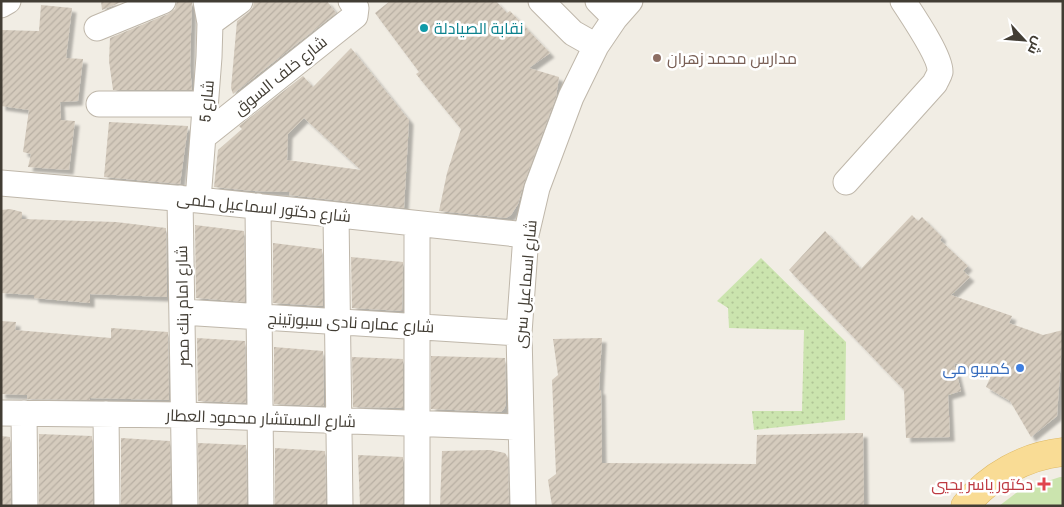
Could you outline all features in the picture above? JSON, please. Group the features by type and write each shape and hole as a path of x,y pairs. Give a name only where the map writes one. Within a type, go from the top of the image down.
{"main road":[{"path":"965,506 994,477 1021,462 1059,446"}],"street":[{"path":"1,5 8,1"},
{"path":"97,28 163,1"},
{"path":"208,12 240,1"},
{"path":"541,1 573,33 596,46"},
{"path":"846,182 934,83 940,72 935,56 903,1"},
{"name":"شارع خلف السوق","path":"203,136 353,7"},
{"name":"شارع اسماعيل سرى","path":"522,506 519,333 526,235 537,188 553,142 571,97 614,7"},
{"name":"شارع 5","path":"189,199 203,136 209,57 208,12"},
{"path":"100,104 205,104"},
{"name":"شارع دكتور اسماعيل حلمى","path":"1,182 189,199 526,235"},
{"name":"شارع امام بنك مصر","path":"186,506 182,312 189,199"},
{"path":"258,206 261,506"},
{"path":"336,215 340,506"},
{"path":"417,224 418,506"},
{"name":"شارع عماره نادى سبورتينج","path":"182,312 519,333"},
{"path":"13,413 25,506"},
{"name":"شارع المستشار محمود العطار","path":"13,413 184,415 520,426"},
{"path":"106,414 107,506"}],"green space":[{"path":"761,258 846,342 845,420 754,430 752,411 802,411 804,330 729,328 728,308 717,301"},
{"path":"1063,477 1063,506 999,506 1020,490"}],"building":[{"path":"101,1 124,1 102,10"},
{"path":"177,1 192,1 190,66 192,90 113,90 109,61 110,38 168,14 175,9"},
{"path":"254,1 327,1 336,13 233,94 231,88 237,21 249,12 253,7"},
{"path":"390,1 496,1 507,13 510,11 550,53 529,68 559,77 556,97 518,204 511,215 506,218 439,211 447,173 461,129 416,74 419,72 375,13"},
{"path":"41,5 72,8 66,58 83,59 78,101 60,102 61,120 75,121 69,170 28,167 31,154 23,152 29,110 1,106 1,30 39,31"},
{"path":"351,48 409,120 404,208 289,195 290,192 214,187 218,150 242,129 239,126 303,76 313,87","holes":["304,118 361,170 287,160 288,134"]},
{"path":"109,122 188,126 180,184 104,177"},
{"path":"10,209 22,212 22,219 116,222 166,228 167,297 90,294 90,303 34,298 34,295 1,293 1,210"},
{"path":"912,215 918,221 922,217 942,237 940,240 968,266 963,271 970,277 951,295 1012,316 1009,323 1043,335 1063,330 1057,416 1031,437 1010,401 986,387 993,371 954,363 961,391 948,395 950,437 906,438 904,390 789,270 825,231 861,269"},
{"path":"195,225 244,231 245,302 196,298"},
{"path":"273,243 322,249 323,306 273,303"},
{"path":"351,257 403,262 402,311 352,308"},
{"path":"1,321 16,322 15,330 111,338 111,328 168,332 169,400 27,399 27,395 1,394"},
{"path":"197,338 245,341 246,403 198,401"},
{"path":"602,338 599,390 601,390 602,463 756,464 757,435 863,433 864,506 552,506 548,480 556,474 552,380 558,375 553,339"},
{"path":"274,347 323,351 324,406 274,404"},
{"path":"431,356 505,358 506,404 504,409 501,412 431,409"},
{"path":"352,357 403,359 403,408 353,407"},
{"path":"39,434 92,436 93,506 39,506"},
{"path":"1,436 10,437 11,506 1,506"},
{"path":"121,438 170,441 171,506 121,506"},
{"path":"198,443 246,445 247,506 199,506"},
{"path":"275,448 325,451 326,506 275,506"},
{"path":"490,450 505,453 508,458 509,506 440,506 442,451"},
{"path":"358,455 403,457 403,506 360,506"}],"place":[{"name":"نقابة الصيادلة","path":"424,28"},
{"name":"مدارس محمد زهران","path":"657,58"},
{"name":"كمبيو مى","path":"1020,368"},
{"name":"دكتور ياسر يحيي","path":"1044,484"}]}
